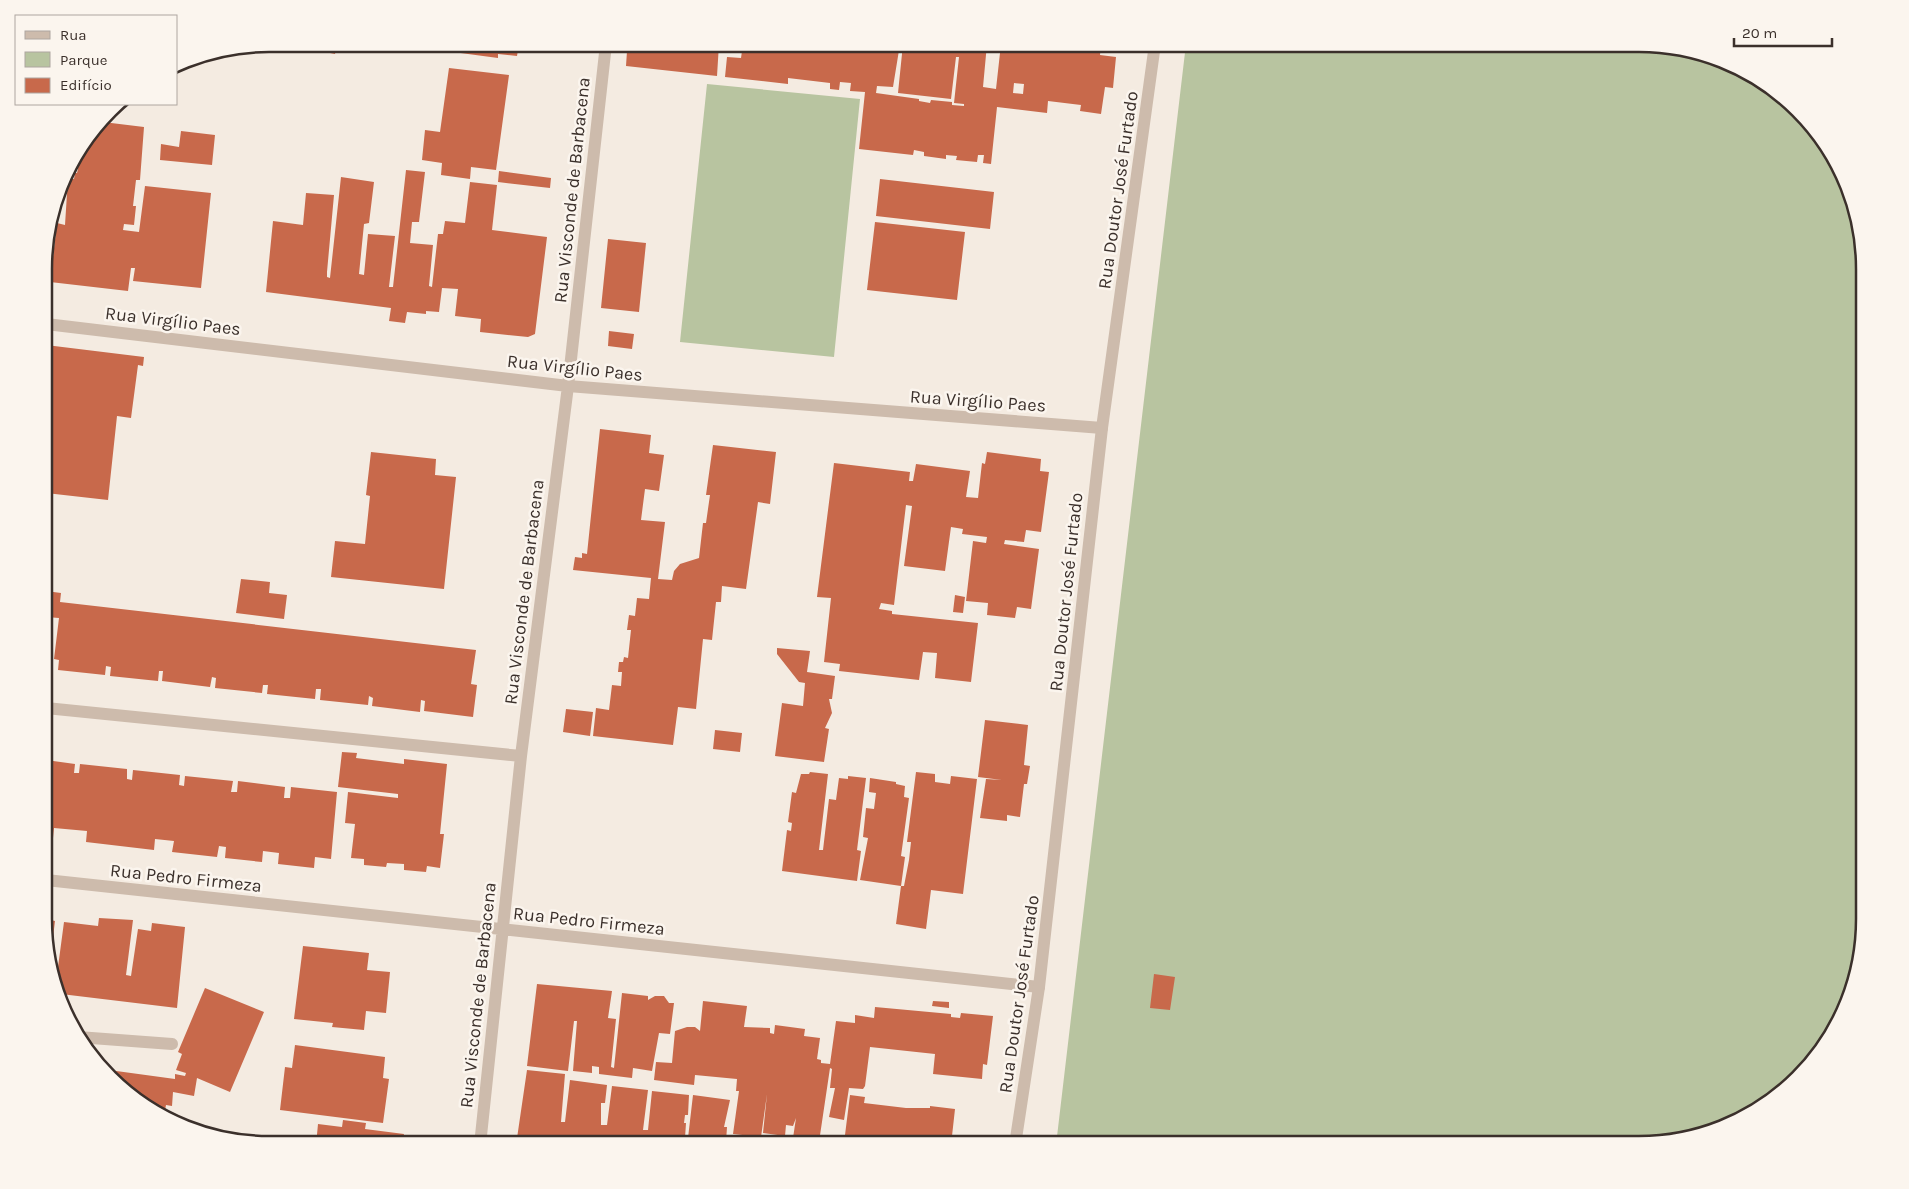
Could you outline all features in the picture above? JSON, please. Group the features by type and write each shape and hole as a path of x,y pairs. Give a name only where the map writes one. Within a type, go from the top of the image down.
{"street":[{"name":"Rua Visconde de Barbacena","path":"481,1136 521,756 568,386 605,52"},
{"name":"Rua Doutor José Furtado","path":"1017,1136 1039,987 1102,428 1154,52"},
{"name":"Rua Virgílio Paes","path":"52,325 568,386 1102,428"},
{"path":"52,709 521,756"},
{"name":"Rua Pedro Firmeza","path":"52,881 1039,987"},
{"path":"88,1038 172,1044"}],"green space":[{"path":"1185,52 1640,52 1668,54 1696,60 1723,69 1772,97 1812,137 1834,173 1849,213 1856,255 1856,934 1849,976 1840,1003 1812,1052 1772,1092 1736,1114 1709,1125 1668,1135 1057,1136"},
{"path":"707,84 860,99 834,357 680,342"}],"building":[{"path":"453,52 518,52 517,56 498,54 498,58"},
{"path":"627,52 718,52 717,76 626,66"},
{"path":"742,52 899,52 893,87 877,86 876,93 919,99 919,101 930,103 931,100 952,102 952,105 964,106 964,104 954,103 959,57 956,57 951,99 898,93 902,52 986,52 983,87 996,89 1000,52 1100,52 1100,55 1116,57 1113,88 1105,87 1101,114 1080,111 1081,105 1048,101 1047,113 997,107 991,164 983,163 984,155 978,155 977,162 956,160 957,156 946,155 946,159 924,156 924,152 914,150 913,155 859,149 865,92 850,91 851,83 840,82 839,90 830,89 830,83 788,78 788,84 725,77 727,57 741,58","holes":["1014,83 1024,84 1023,94 1013,93"]},
{"path":"449,68 509,75 496,170 471,167 470,179 441,175 442,163 422,160 425,130 440,132"},
{"path":"109,123 144,127 140,180 136,180 133,206 136,206 134,225 124,224 123,230 139,232 145,186 211,193 201,288 133,281 135,268 131,268 128,291 52,282 53,259 58,223 65,225 67,191 97,137"},
{"path":"181,131 215,135 212,165 160,160 161,144 179,147"},
{"path":"406,170 425,172 419,222 412,222 410,243 433,245 429,286 432,287 438,234 443,234 445,221 465,223 470,182 497,185 492,230 547,237 535,334 528,337 480,332 481,319 455,316 458,289 442,288 439,312 426,311 426,314 407,312 405,323 389,321 391,308 266,292 273,221 303,225 306,193 334,195 327,272 327,277 330,278 341,177 374,182 369,223 364,224 359,274 364,275 368,234 395,236 389,287 393,287"},
{"path":"499,171 551,178 550,188 498,182"},
{"path":"880,179 994,192 990,229 876,216"},
{"path":"875,222 965,232 957,300 867,290"},
{"path":"608,239 646,243 639,312 601,308"},
{"path":"609,331 634,334 632,349 608,346"},
{"path":"52,346 144,357 143,366 138,365 131,418 117,416 108,500 52,494"},
{"path":"600,429 651,435 649,453 664,455 659,491 645,489 641,520 665,522 658,579 672,580 674,571 680,564 699,558 703,523 706,523 710,495 706,495 713,445 776,452 770,504 758,502 746,589 722,586 721,602 716,602 712,640 703,639 696,709 678,707 673,745 593,736 596,708 609,710 612,685 621,686 622,672 618,672 619,662 623,662 624,657 628,658 631,630 627,630 629,615 635,616 637,598 649,599 651,578 573,570 575,557 582,558 582,553 587,554"},
{"path":"371,452 436,459 435,475 456,477 444,589 331,577 335,541 365,544 370,496 366,495"},
{"path":"987,452 1041,459 1040,471 1049,472 1041,532 1026,530 1024,542 1005,540 1004,544 1039,549 1031,609 1017,607 1015,618 987,615 988,603 966,601 973,541 986,543 987,537 962,534 963,529 951,527 945,571 904,566 912,506 906,505 894,605 881,603 879,609 892,611 892,614 978,623 971,682 935,678 937,653 923,652 919,680 839,671 840,664 824,662 831,598 817,597 834,463 910,472 909,481 913,481 916,464 970,471 966,497 978,498 982,463 985,464"},
{"path":"241,579 270,582 269,593 287,595 284,619 236,613"},
{"path":"52,592 61,593 60,602 476,650 471,684 477,685 473,717 424,711 425,701 421,700 420,712 372,706 373,698 369,696 368,705 320,700 321,689 316,689 315,699 267,694 268,685 263,685 262,693 215,688 216,678 212,677 210,687 162,681 163,671 159,671 158,681 110,676 111,667 106,666 105,675 58,670 59,660 54,659 59,618 52,617"},
{"path":"955,595 965,597 963,613 953,612"},
{"path":"777,648 810,651 807,672 835,676 832,699 829,699 832,713 825,728 829,729 824,762 775,756 782,703 803,706 805,683 799,682 777,654"},
{"path":"566,709 593,712 590,736 563,732"},
{"path":"985,720 1028,725 1024,765 1030,766 1027,784 1024,784 1020,817 1007,815 1007,821 980,818 986,779 1002,780 978,777"},
{"path":"715,730 742,733 740,752 713,749"},
{"path":"342,752 357,753 356,758 404,764 404,759 447,764 440,834 444,834 440,868 427,866 426,872 404,870 404,864 387,863 386,867 364,865 364,859 351,858 355,824 345,823 348,792 398,798 398,794 338,787"},
{"path":"52,761 75,764 74,773 79,773 80,764 127,769 127,779 132,780 133,770 180,775 179,785 184,786 185,776 233,781 231,792 237,792 238,781 285,787 284,798 290,798 291,787 337,792 331,859 315,857 314,868 278,864 279,853 263,851 262,862 225,858 226,847 219,846 217,857 172,852 174,841 155,839 154,850 86,842 87,831 54,828 53,838"},
{"path":"810,772 828,774 819,850 823,850 829,799 836,800 839,778 848,779 848,776 866,778 857,850 861,851 857,881 782,871 787,830 791,831 792,823 788,822 792,792 796,793 801,774 809,774"},
{"path":"916,772 935,774 935,782 950,784 951,776 977,779 963,894 931,890 926,929 896,924 901,886 904,886 909,860 911,842 907,842"},
{"path":"870,778 896,782 896,784 905,786 904,797 909,798 901,856 905,857 901,886 860,880 868,838 863,837 866,808 874,809 876,793 869,792"},
{"path":"99,918 133,920 126,975 131,976 138,929 151,931 152,923 185,927 177,1008 66,995 58,967 64,922 98,926"},
{"path":"52,920 55,921 53,936"},
{"path":"303,946 369,953 367,970 390,972 386,1013 366,1011 364,1030 332,1027 333,1023 294,1019"},
{"path":"1154,974 1175,977 1170,1010 1150,1008"},
{"path":"537,984 612,991 608,1018 616,1019 611,1067 614,1068 622,993 648,996 648,1000 655,996 664,996 669,1003 674,1003 670,1034 659,1033 652,1071 633,1068 632,1078 599,1074 599,1067 592,1066 592,1073 573,1071 577,1021 574,1021 568,1071 527,1066"},
{"path":"205,988 264,1012 230,1092 197,1078 194,1096 173,1092 172,1106 166,1105 165,1109 137,1092 114,1071 175,1079 175,1074 185,1076 186,1073 176,1070 182,1054 178,1052"},
{"path":"703,1001 747,1006 744,1027 770,1028 770,1033 774,1034 775,1025 805,1029 804,1036 820,1038 817,1059 821,1060 821,1063 830,1064 836,1021 855,1023 855,1015 874,1018 875,1007 951,1014 951,1017 960,1018 961,1013 993,1016 987,1065 983,1064 982,1079 933,1074 935,1054 870,1047 865,1086 863,1089 849,1088 844,1120 829,1117 835,1088 830,1088 832,1069 830,1068 820,1136 793,1136 796,1118 793,1126 786,1125 785,1136 763,1133 767,1094 761,1136 733,1134 739,1091 736,1091 737,1079 695,1075 694,1085 654,1080 656,1062 672,1063 675,1031 687,1027 695,1027 700,1031"},
{"path":"933,1001 949,1002 949,1008 932,1006"},
{"path":"295,1045 385,1057 383,1078 389,1079 383,1123 280,1110 285,1067 292,1068"},
{"path":"527,1070 565,1074 561,1122 565,1122 570,1080 607,1085 605,1103 601,1103 601,1125 607,1125 612,1086 648,1090 643,1130 648,1130 652,1091 689,1095 688,1115 685,1115 684,1123 686,1123 685,1136 517,1136"},
{"path":"693,1095 730,1100 724,1127 727,1127 726,1136 688,1136"},
{"path":"850,1095 865,1097 864,1103 906,1108 930,1108 930,1106 955,1109 952,1136 845,1135"},
{"path":"343,1120 366,1123 365,1129 404,1134 404,1136 317,1136 318,1124 342,1127"}]}
